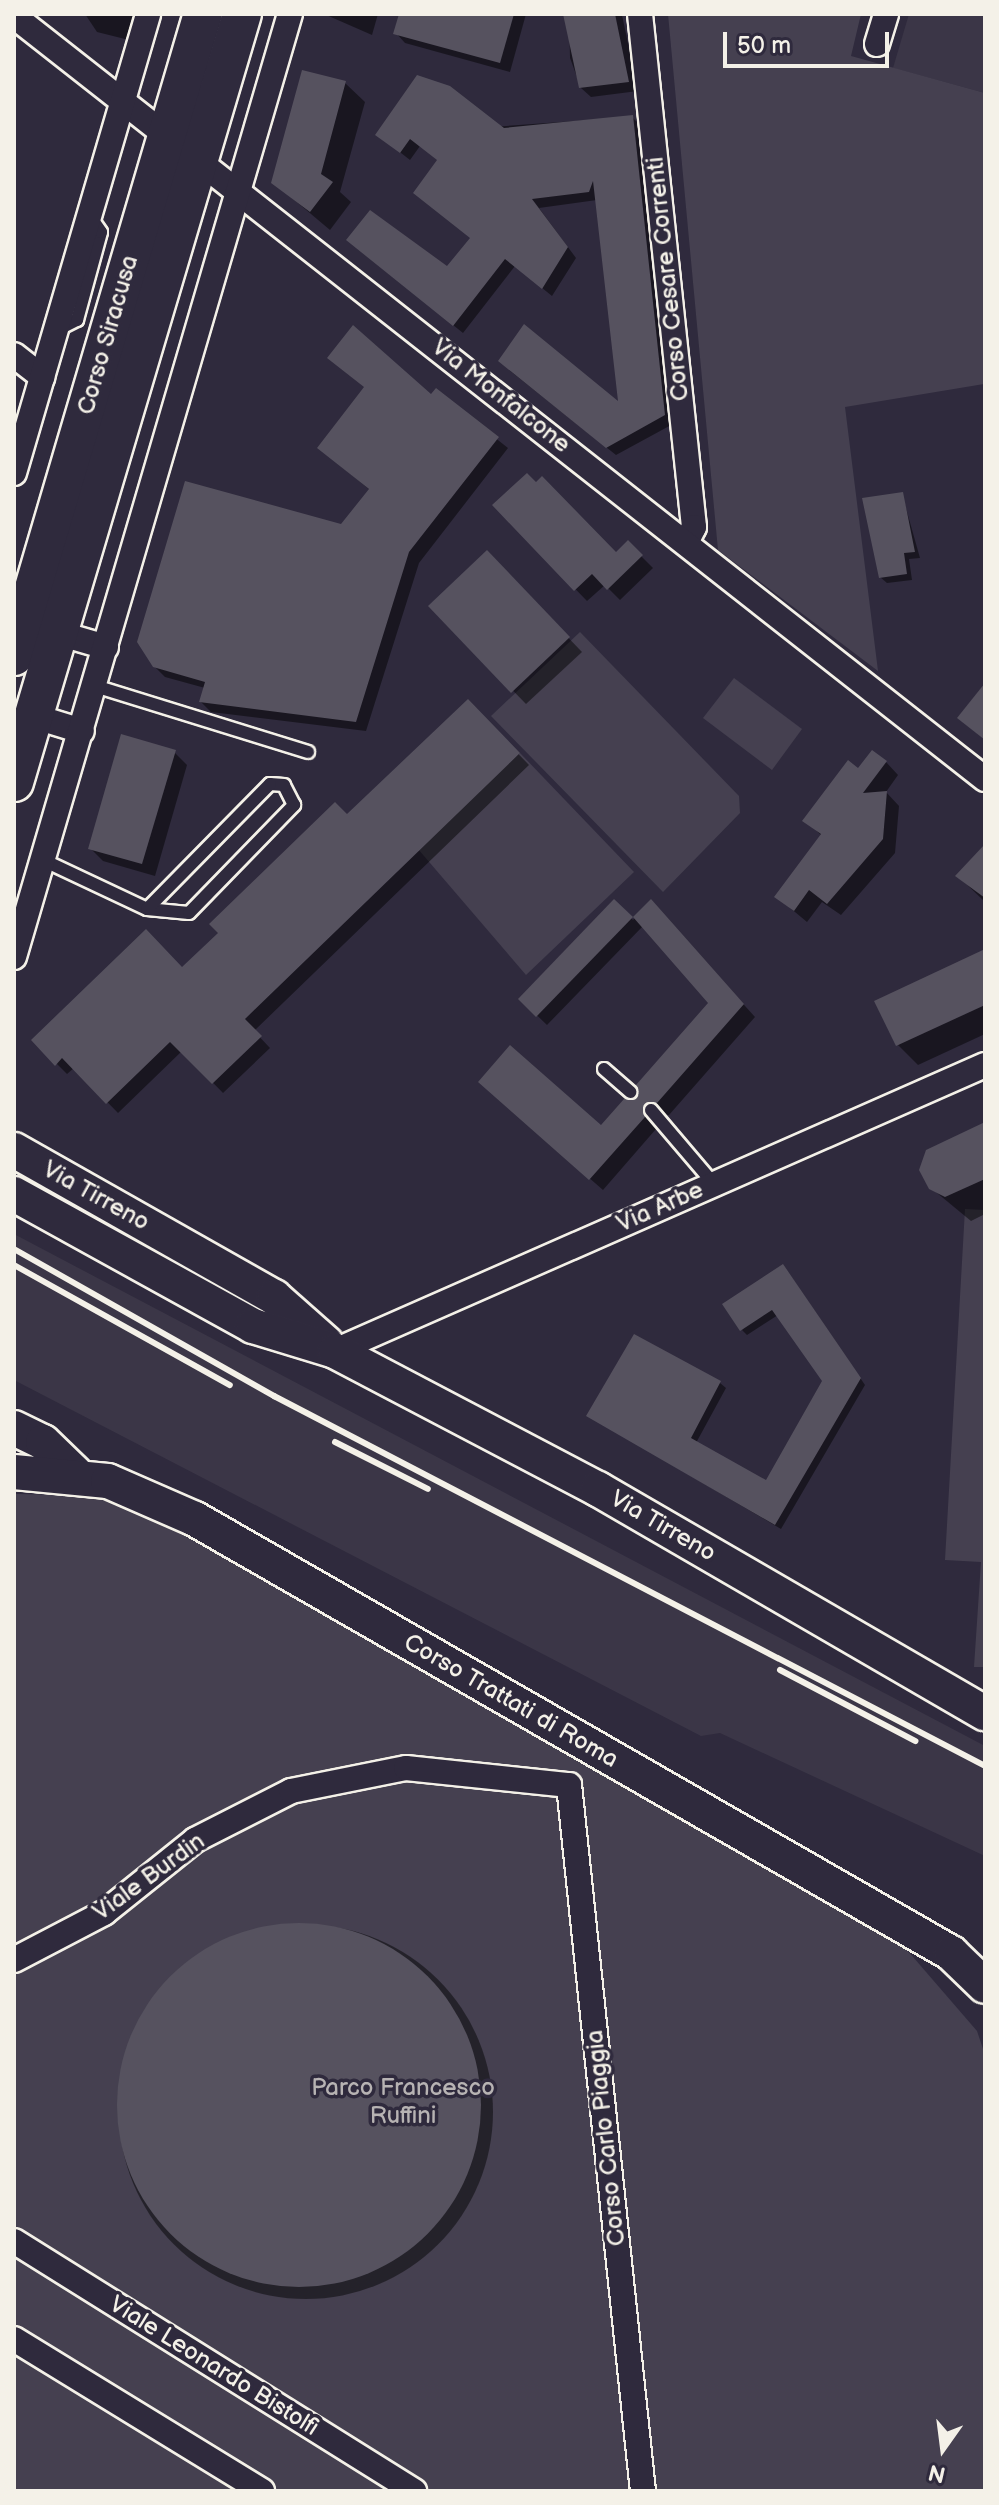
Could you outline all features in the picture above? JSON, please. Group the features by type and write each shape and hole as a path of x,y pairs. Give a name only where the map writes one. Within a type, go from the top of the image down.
{"main road":[{"name":"Corso Siracusa","path":"14,782 33,716 27,633 203,14"},
{"name":"Corso Siracusa","path":"27,633 200,159 242,14"}],"street":[{"path":"14,473 148,14"},
{"path":"14,957 290,14"},
{"name":"Corso Cesare Correnti","path":"640,14 694,527 686,543"},
{"path":"877,44 886,14"},
{"name":"Via Monfalcone","path":"14,16 200,159 985,779"},
{"path":"14,355 42,377"},
{"path":"27,633 106,647"},
{"path":"33,716 82,731"},
{"name":"Via Arbe","path":"335,1351 985,1065"},
{"name":"Via Tirreno","path":"14,1150 274,1297 335,1351"},
{"name":"Via Tirreno","path":"14,1194 253,1326 335,1351 598,1489 985,1713"},
{"path":"14,1428 43,1442 75,1473"},
{"name":"Corso Trattati di Roma","path":"14,1472 75,1473 195,1519 980,1973"},
{"name":"Viale Burdin","path":"14,1960 104,1913 195,1840 291,1791 406,1768 569,1785"},
{"name":"Corso Carlo Piaggia","path":"569,1785 643,2491"},
{"name":"Viale Leonardo Bistolfi","path":"14,2241 414,2491"},
{"path":"14,2339 262,2491"}],"lane":[{"path":"95,686 308,752"},
{"path":"43,860 147,909 189,913 294,805 284,785 270,784 147,909"},
{"path":"604,1069 630,1092"},
{"path":"651,1110 714,1184"}],"shaded area":[{"path":"909,14 985,14 985,93 893,68"},
{"path":"14,1234 985,1746 985,1856 720,1733 701,1736 14,1380"}],"green space":[{"path":"668,14 861,14 851,56 985,93 984,384 845,407 878,671 718,550"},
{"path":"580,632 739,796 740,813 663,892 491,716"},
{"path":"734,678 802,729 772,770 703,718"},
{"path":"520,753 634,872 526,975 418,849"},
{"path":"965,1209 985,1210 985,1667 974,1667 981,1562 945,1560"},
{"name":"Parco Francesco Ruffini","path":"14,1494 83,1495 170,1518 901,1943 977,2031 985,2055 985,2491 14,2491"}],"building":[{"path":"399,14 514,14 500,63 393,34"},
{"path":"563,14 615,14 629,82 579,88"},
{"path":"302,70 346,81 321,174 333,182 310,212 271,183"},
{"path":"417,75 450,86 504,128 633,115 665,415 606,448 498,361 524,324 618,401 593,181 589,192 532,199 568,247 542,289 505,259 453,326 346,240 370,210 447,266 470,238 413,193 437,160 410,139 400,153 375,135"},
{"path":"353,325 431,394 436,388 499,437 409,552 356,722 199,702 205,682 153,667 137,642 185,481 341,524 369,489 317,448 364,387 327,358"},
{"path":"527,473 536,482 542,476 616,552 628,540 643,555 607,590 592,574 574,591 492,505"},
{"path":"903,492 915,552 904,553 907,574 879,578 862,498"},
{"path":"487,550 570,637 511,693 428,606"},
{"path":"985,683 985,740 957,718"},
{"path":"468,699 520,753 245,1019 262,1036 212,1084 170,1042 106,1104 62,1058 55,1066 31,1040 146,929 182,967 218,933 209,924 335,802 347,814"},
{"path":"121,734 176,750 142,864 88,849"},
{"path":"872,750 887,761 863,793 887,791 883,839 827,904 809,890 794,911 774,897 821,834 802,821 848,760 858,768"},
{"path":"985,844 985,898 955,876"},
{"path":"614,899 633,917 536,1017 518,999"},
{"path":"651,899 744,1004 657,1103 645,1104 645,1117 589,1180 478,1082 510,1045 601,1125 624,1099 636,1098 636,1085 708,1003 633,917"},
{"path":"985,949 985,1005 896,1046 874,1001"},
{"path":"985,1122 985,1179 945,1197 929,1189 919,1170 926,1150"},
{"path":"783,1264 861,1378 775,1525 586,1416 634,1334 721,1381 691,1438 766,1480 822,1381 772,1310 740,1331 722,1304"},
{"path":"299,1923 352,1930 400,1953 428,1976 451,2004 474,2052 481,2105 474,2158 451,2206 428,2234 400,2257 352,2280 299,2287 246,2280 198,2257 170,2234 147,2206 124,2158 117,2105 124,2052 147,2004 170,1976 198,1953 246,1930"}],"railway":[{"path":"14,1249 274,1396 985,1766"},
{"path":"14,1265 230,1385"},
{"path":"335,1442 428,1489"},
{"path":"780,1670 915,1741"}]}
